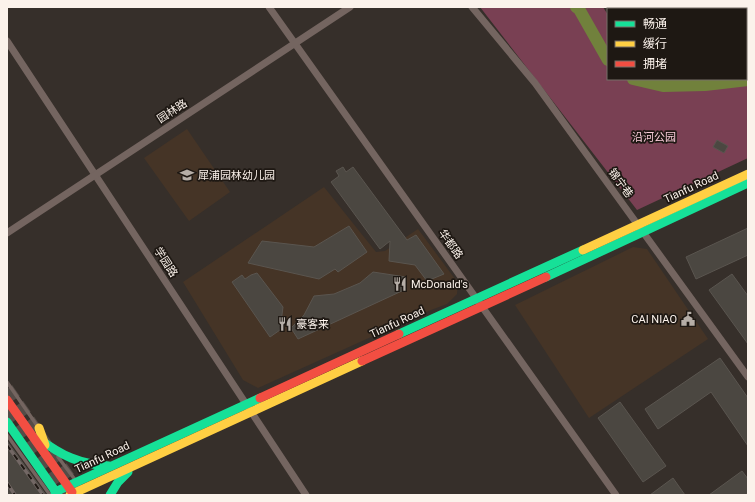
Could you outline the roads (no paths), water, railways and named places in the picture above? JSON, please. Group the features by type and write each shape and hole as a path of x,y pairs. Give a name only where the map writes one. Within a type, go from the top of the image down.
{"street":[{"name":"华都路","path":"269,7 616,495"},
{"name":"园林路","path":"7,233 350,7"},
{"name":"锦宁巷","path":"472,7 535,83 748,377"},
{"name":"学园路","path":"7,41 306,495"},
{"name":"Tianfu Road","path":"76,491 113,466 249,408 479,303 640,228 748,174"},
{"name":"Tianfu Road","path":"640,228 748,183"},
{"path":"7,400 50,460 76,491"},
{"name":"Tianfu Road","path":"54,494 76,491 136,464 249,408"},
{"path":"7,422 54,494"},
{"path":"40,428 50,460"},
{"path":"30,432 63,457 81,464 113,466"},
{"path":"110,495 119,480 136,464"}],"lane":[{"path":"7,382 40,428 76,491"},
{"path":"7,435 54,494"}],"waterway":[{"path":"576,7 579,9 607,58"},
{"path":"637,80 663,86 705,85 748,80"}],"tunnel":[{"path":"7,389 80,494"},
{"path":"7,410 66,495"}],"railway":[{"path":"7,445 43,495"},
{"path":"7,483 15,495"}],"place":[{"name":"犀浦园林幼儿园","path":"187,175"},
{"name":"McDonald's","path":"400,284"},
{"name":"CAI NIAO","path":"688,319"},
{"name":"豪客来","path":"285,324"}],"park label":[{"name":"沿河公园","path":"654,137"}]}
